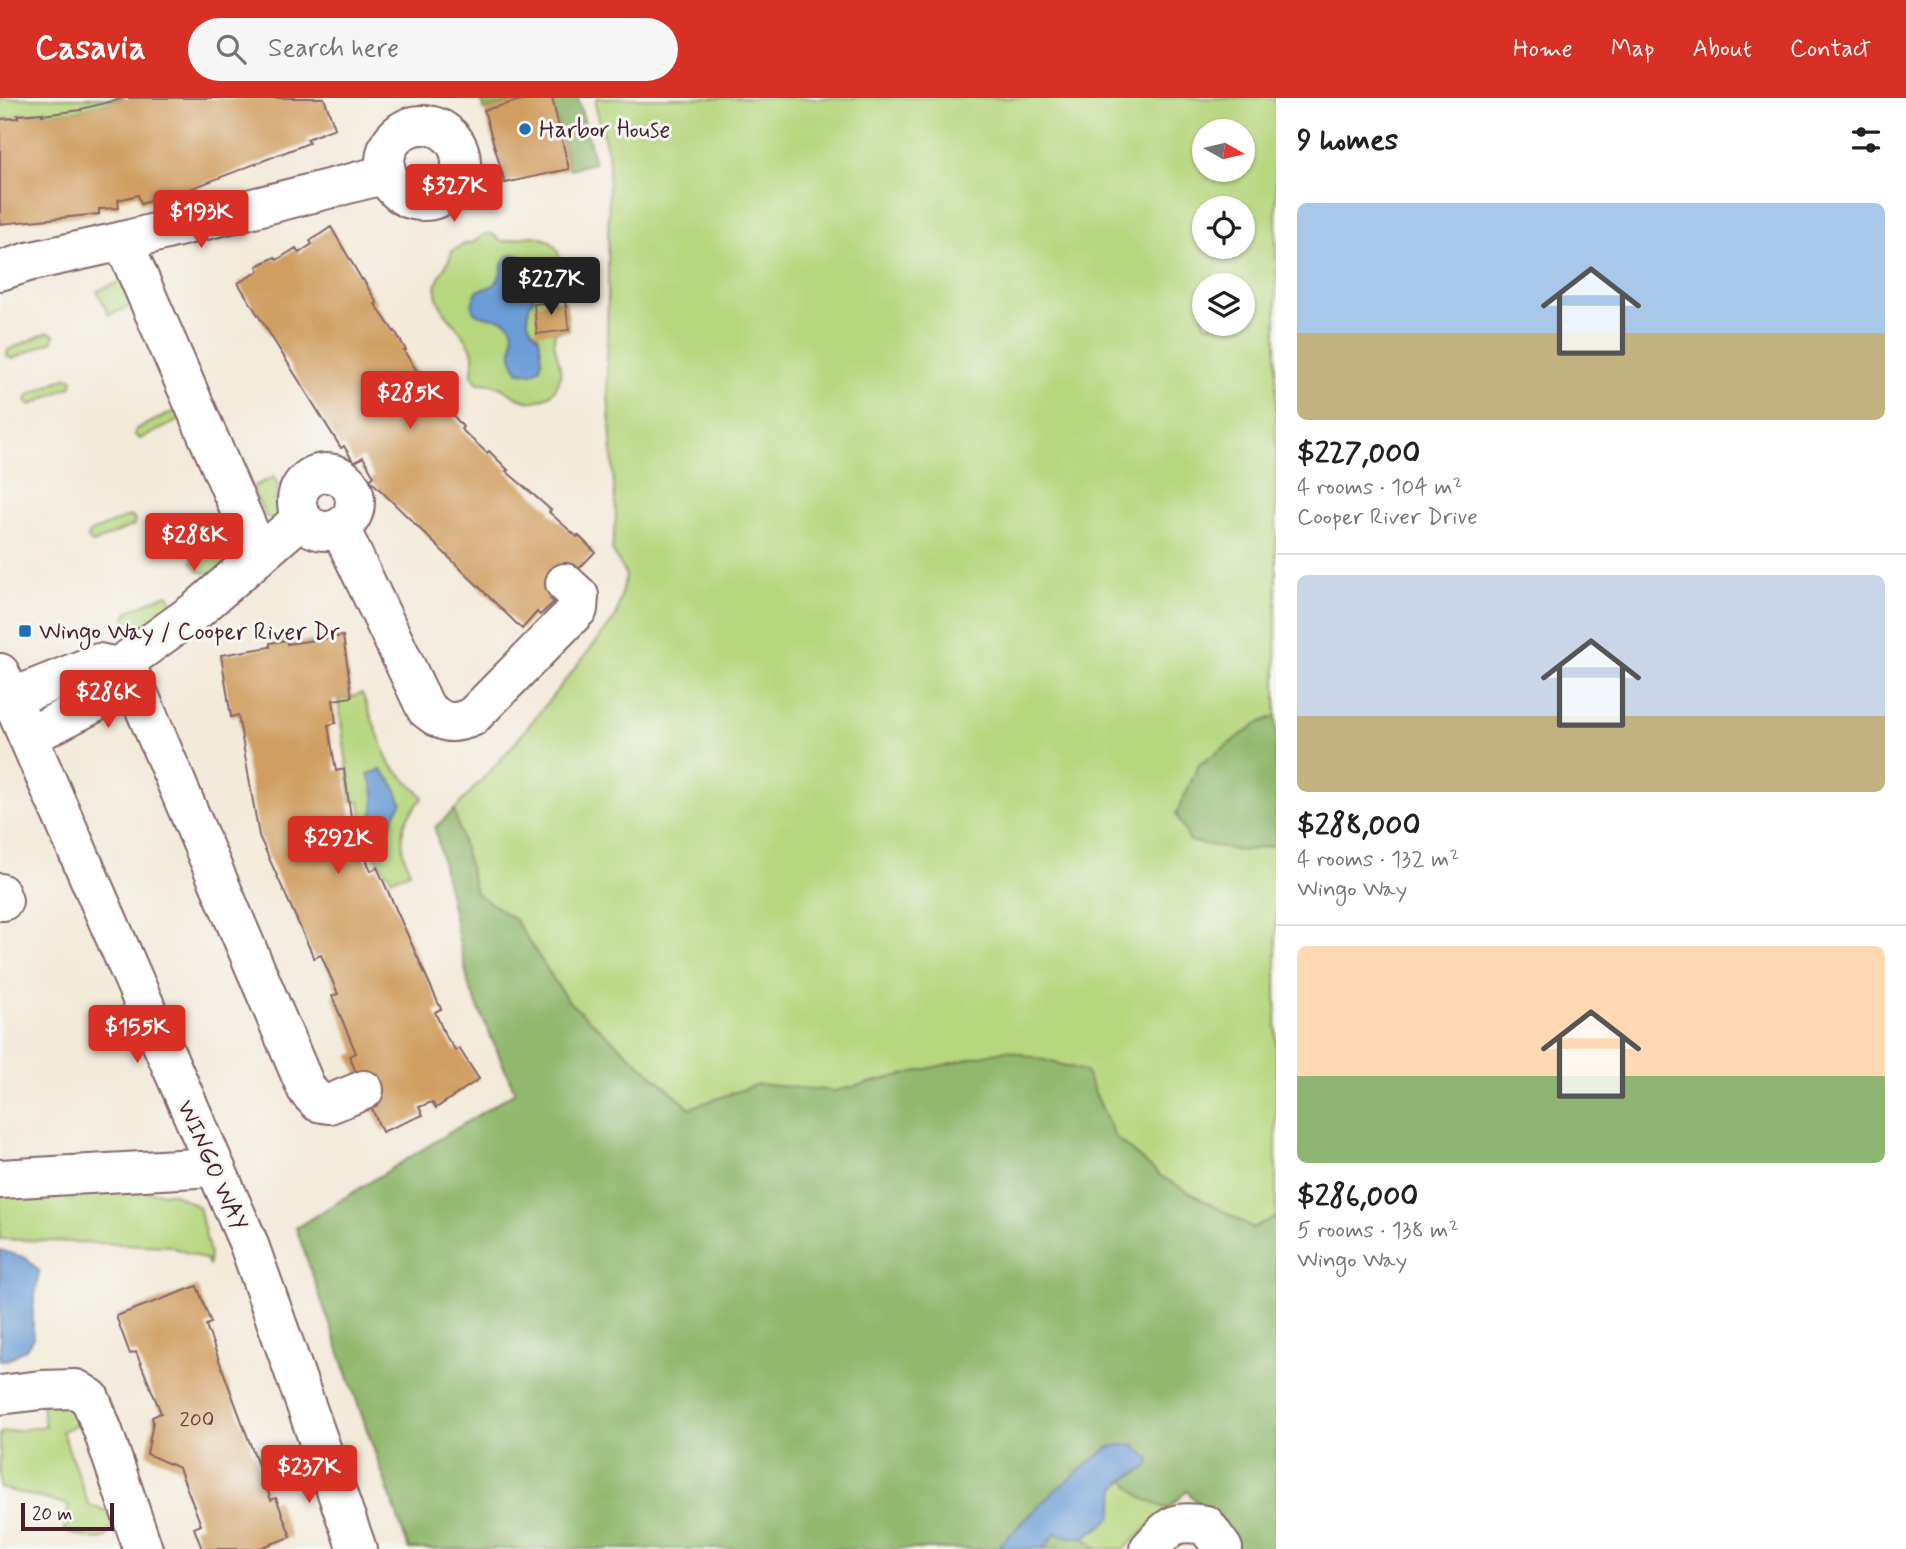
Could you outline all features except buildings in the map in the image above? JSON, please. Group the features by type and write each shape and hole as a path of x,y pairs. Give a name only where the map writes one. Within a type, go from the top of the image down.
{"main road":[{"path":"412,112 443,131 453,139 460,150 460,175 455,186 435,200 411,200 400,194 387,174 388,148 396,137 406,130 412,112"},
{"path":"0,271 387,174"},
{"path":"123,241 259,554"},
{"path":"318,473 335,473 351,485 356,506 352,516 340,528 318,530 309,526 302,518 297,505 298,495 302,485 318,473"},
{"path":"12,714 108,696 121,664 197,610 302,518"},
{"path":"340,528 426,709 443,722 458,723 472,717 578,609 579,596 565,583"},
{"path":"121,664 307,1090 317,1102 329,1104 364,1090"},
{"name":"WINGO WAY","path":"12,714 247,1242 357,1549"},
{"path":"0,893 4,901 0,901"},
{"path":"0,1179 214,1167"},
{"path":"0,1395 76,1389 90,1398 143,1549"},
{"path":"1149,1549 1169,1527 1185,1522 1206,1525 1223,1549"}],"green space":[{"path":"0,98 125,98 81,110 0,119"},
{"path":"481,98 529,98 484,110"},
{"path":"552,98 578,98 595,163 569,169"},
{"path":"597,98 1276,98 1276,716 1257,724 1199,765 1241,851 1276,845 1276,1217 1254,1228 1162,1177 1115,1137 1085,1071 1006,1050 720,1549 409,1549 296,1228 515,1092 469,986 435,827 510,749 616,617 626,575 612,550 616,517 607,378 608,153 595,104"},
{"path":"485,234 493,234 500,241 540,237 546,239 558,251 559,276 553,299 554,302 565,301 569,330 555,332 560,376 555,389 545,398 525,400 498,386 478,383 472,376 471,347 438,300 436,287 452,251"},
{"path":"122,281 130,304 127,308 109,315 97,291"},
{"path":"48,332 54,335 53,341 12,359 7,355 8,350"},
{"path":"67,377 73,380 72,386 31,405 26,401 28,395"},
{"path":"175,411 179,412 180,420 140,439 135,435 136,429"},
{"path":"274,477 278,485 276,498 280,517 274,520 267,518 253,491 254,486"},
{"path":"129,516 135,519 134,525 93,543 88,539 89,533"},
{"path":"235,535 240,539 234,553 224,565 207,573 196,568 192,561 196,554"},
{"path":"167,594 171,600 170,607 145,628 135,630 125,621 129,611"},
{"path":"362,693 389,763 423,797 407,818 402,833 410,872 392,879 365,839 360,802 352,802 338,699"},
{"path":"1276,716 1276,845 1241,851 1190,841 1176,814 1199,765 1257,724"},
{"path":"454,810 476,893 515,920 568,1001 690,1108 758,1084 835,1091 1006,1050 1085,1071 1115,1137 1162,1177 1253,1228 1276,1217 1276,1549 1238,1549 1187,1491 1169,1508 1149,1501 1138,1494 1125,1479 1140,1472 1052,1493 999,1549 409,1549 296,1228 515,1092 469,986 435,828"},
{"path":"85,1190 173,1193 199,1207 210,1254 209,1266 207,1260 169,1246 0,1239 0,1195"},
{"path":"46,1399 73,1409 80,1421 79,1424 62,1431 89,1505 110,1512 114,1518 108,1536 86,1538 64,1530 69,1505 0,1488 0,1433 45,1426 42,1405"},
{"path":"1125,1479 1144,1498 1169,1508 1124,1549 1097,1549 1084,1537 1103,1525 1114,1506 1116,1488"},
{"path":"1055,1533 1084,1537 1097,1549 1041,1549 1045,1548"}],"water":[{"path":"514,254 523,257 530,266 530,285 534,298 529,306 528,322 539,337 542,359 540,368 533,373 519,372 515,366 510,325 498,318 476,314 473,309 477,291 495,284 505,260"},
{"path":"381,770 393,783 402,803 392,820 388,840 376,832 372,824 374,795 368,774"},
{"path":"0,1250 26,1258 39,1271 33,1308 33,1338 26,1349 7,1360 0,1360"},
{"path":"1133,1444 1150,1459 1148,1467 1125,1479 1116,1488 1112,1517 1103,1525 1084,1537 1055,1533 1041,1549 999,1549 1052,1493 1109,1447"}],"place":[{"name":"Harbor House","path":"525,129"},
{"name":"Wingo Way / Cooper River Dr","path":"25,631"}]}
